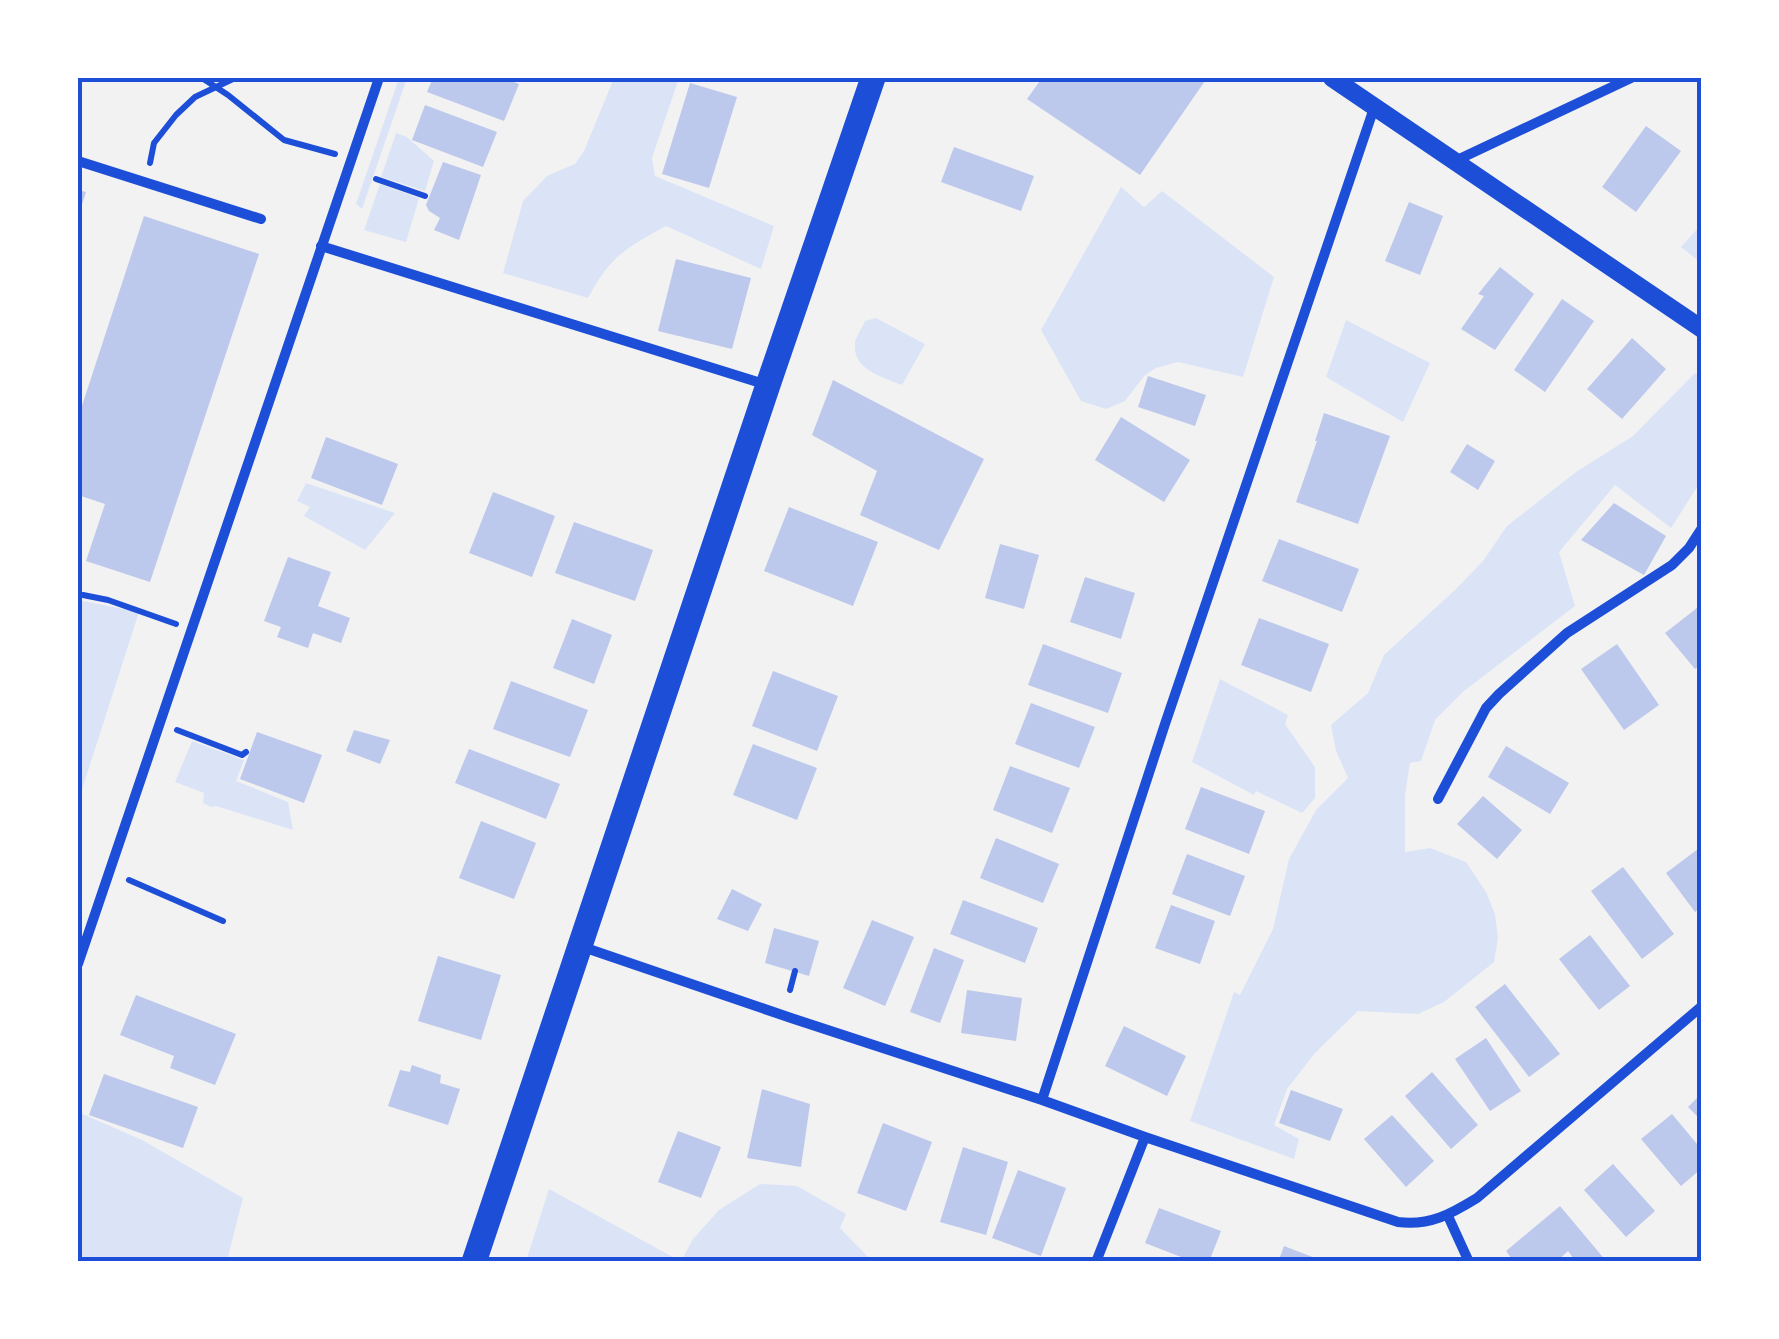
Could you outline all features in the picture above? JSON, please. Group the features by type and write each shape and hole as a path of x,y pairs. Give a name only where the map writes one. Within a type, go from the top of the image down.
{"main road":[{"path":"474,1262 873,78"}],"street":[{"path":"78,964 379,78"},
{"path":"1332,78 1702,329"},
{"path":"1454,162 1631,78"},
{"path":"1042,1100 1374,108"},
{"path":"78,162 261,220"},
{"path":"321,246 768,386"},
{"path":"1438,799 1486,708 1499,694 1567,632 1672,566 1702,528"},
{"path":"580,946 1398,1222 1418,1224 1448,1216 1477,1198 1702,1006"},
{"path":"1096,1262 1145,1137"},
{"path":"1448,1216 1469,1262"}],"path":[{"path":"202,78 284,140 351,158"},
{"path":"147,184 154,143 194,97 235,78"},
{"path":"376,179 425,196"},
{"path":"83,595 191,628"},
{"path":"159,724 242,754 246,752"},
{"path":"108,873 223,921"},
{"path":"790,990 796,971"}],"shaded area":[{"path":"399,78 407,78 362,209 356,204"},
{"path":"614,78 679,78 652,158 655,176 774,226 761,269 666,226 620,254 588,298 503,273 523,201 547,176 575,164"},
{"path":"396,133 407,137 434,161 425,191 381,177"},
{"path":"380,184 419,198 406,242 364,230"},
{"path":"1121,187 1144,207 1162,191 1274,277 1243,377 1178,362 1145,375 1125,401 1106,409 1081,401 1041,330"},
{"path":"1701,225 1701,263 1681,247"},
{"path":"876,318 925,344 902,385 871,372 855,353 855,342 865,321"},
{"path":"1346,320 1430,363 1403,422 1326,377"},
{"path":"1695,373 1701,378 1701,481 1671,528 1615,485 1559,552 1575,606 1464,691 1435,720 1421,761 1410,763 1405,795 1405,852 1430,848 1466,862 1495,914 1498,938 1494,962 1444,1002 1418,1014 1358,1011 1315,1053 1287,1089 1274,1125 1299,1139 1294,1159 1190,1121 1234,992 1240,995 1273,929 1289,859 1316,810 1348,778 1336,751 1331,725 1368,693 1384,655 1483,561 1507,526 1576,472 1633,436"},
{"path":"306,483 395,513 365,550 304,516 310,507 297,501"},
{"path":"78,600 139,612 78,802"},
{"path":"1220,679 1288,715 1285,724 1315,767 1315,798 1302,813 1256,791 1254,795 1192,762"},
{"path":"192,741 244,760 236,781 288,802 293,830 211,807 203,803 204,793 175,782"},
{"path":"78,1112 142,1140 243,1198 227,1261 78,1261"},
{"path":"760,1184 797,1186 846,1214 840,1228 872,1261 681,1261 693,1239 719,1210"},
{"path":"549,1189 680,1261 526,1261"}],"building":[{"path":"433,78 502,78 519,84 504,121 427,92"},
{"path":"1042,78 1207,78 1140,175 1027,99"},
{"path":"690,83 737,97 709,188 662,174"},
{"path":"425,105 497,132 483,167 412,140"},
{"path":"1646,126 1681,151 1636,212 1602,187"},
{"path":"954,147 1034,176 1021,211 941,182"},
{"path":"443,162 481,175 459,240 434,230 440,218 426,205"},
{"path":"78,190 86,192 78,217"},
{"path":"1409,202 1443,216 1420,275 1385,261"},
{"path":"144,216 259,254 150,582 86,561 105,504 78,495 78,418"},
{"path":"676,259 751,278 732,349 658,331"},
{"path":"1500,267 1534,294 1495,350 1461,329 1484,296 1478,294"},
{"path":"1562,299 1594,321 1545,392 1514,370"},
{"path":"1632,338 1666,369 1622,419 1587,389"},
{"path":"1148,376 1206,395 1195,426 1138,407"},
{"path":"833,380 984,459 939,550 860,515 877,471 812,435"},
{"path":"1324,413 1390,436 1358,524 1296,502"},
{"path":"1121,417 1190,460 1164,502 1095,460"},
{"path":"326,437 398,464 382,505 311,478"},
{"path":"1467,444 1495,461 1478,490 1450,472"},
{"path":"493,492 555,516 532,577 469,553"},
{"path":"1614,503 1666,536 1644,575 1581,540"},
{"path":"789,507 878,542 853,606 764,571"},
{"path":"574,522 653,550 635,601 555,573"},
{"path":"1279,539 1359,569 1342,612 1262,581"},
{"path":"1000,544 1039,555 1024,609 985,598"},
{"path":"288,557 331,572 318,606 350,618 341,643 313,633 308,648 277,637 281,627 264,621"},
{"path":"1085,577 1135,593 1121,639 1070,622"},
{"path":"1702,604 1702,663 1695,669 1665,633"},
{"path":"1259,618 1329,644 1311,692 1241,665"},
{"path":"572,619 612,635 594,684 553,668"},
{"path":"1043,644 1122,673 1108,713 1028,685"},
{"path":"1617,644 1659,705 1624,730 1581,669"},
{"path":"773,671 838,696 817,751 752,726"},
{"path":"511,681 588,710 570,757 493,729"},
{"path":"1031,703 1095,727 1079,768 1015,744"},
{"path":"354,730 390,740 380,764 346,751"},
{"path":"257,732 322,755 304,803 240,779"},
{"path":"753,744 817,768 797,820 733,795"},
{"path":"1506,746 1569,783 1550,814 1488,777"},
{"path":"469,749 560,784 546,819 455,783"},
{"path":"1010,766 1070,788 1052,833 993,810"},
{"path":"1201,787 1265,811 1249,854 1185,829"},
{"path":"1483,796 1522,830 1497,859 1457,824"},
{"path":"481,821 536,843 514,899 459,878"},
{"path":"996,838 1059,864 1043,903 980,878"},
{"path":"1702,846 1702,906 1695,912 1666,873"},
{"path":"1187,854 1245,876 1230,916 1172,894"},
{"path":"1623,867 1674,934 1642,959 1591,891"},
{"path":"732,889 762,904 748,931 717,919"},
{"path":"963,900 1038,928 1025,963 950,934"},
{"path":"1171,905 1215,921 1200,964 1155,948"},
{"path":"872,920 914,937 885,1006 843,988"},
{"path":"774,928 819,941 809,976 765,963"},
{"path":"1590,935 1630,986 1599,1010 1559,959"},
{"path":"934,948 964,960 940,1023 910,1012"},
{"path":"438,956 501,975 481,1040 418,1021"},
{"path":"1505,984 1560,1054 1529,1077 1475,1007"},
{"path":"967,990 1022,998 1016,1041 961,1033"},
{"path":"136,995 236,1034 215,1085 170,1068 174,1056 120,1035"},
{"path":"1124,1026 1186,1056 1167,1096 1105,1066"},
{"path":"1486,1038 1521,1091 1490,1111 1455,1059"},
{"path":"412,1065 441,1075 440,1083 460,1089 448,1125 388,1106 400,1070 410,1072"},
{"path":"1432,1072 1478,1125 1451,1149 1405,1096"},
{"path":"104,1074 198,1107 183,1148 89,1115"},
{"path":"762,1089 810,1104 801,1167 747,1158"},
{"path":"1291,1090 1343,1109 1330,1141 1279,1123"},
{"path":"1702,1093 1702,1121 1688,1107"},
{"path":"1672,1114 1702,1150 1702,1168 1681,1186 1641,1139"},
{"path":"1392,1115 1434,1161 1406,1187 1364,1139"},
{"path":"883,1123 932,1142 906,1211 857,1193"},
{"path":"678,1131 721,1147 701,1198 658,1182"},
{"path":"963,1147 1008,1162 986,1235 940,1222"},
{"path":"1613,1164 1655,1211 1626,1237 1584,1190"},
{"path":"1018,1170 1066,1188 1041,1256 992,1238"},
{"path":"1560,1206 1607,1262 1576,1262 1568,1251 1556,1262 1514,1262 1506,1251"},
{"path":"1159,1208 1221,1231 1209,1262 1194,1262 1145,1243"},
{"path":"1284,1246 1323,1261 1323,1262 1278,1262"}]}
